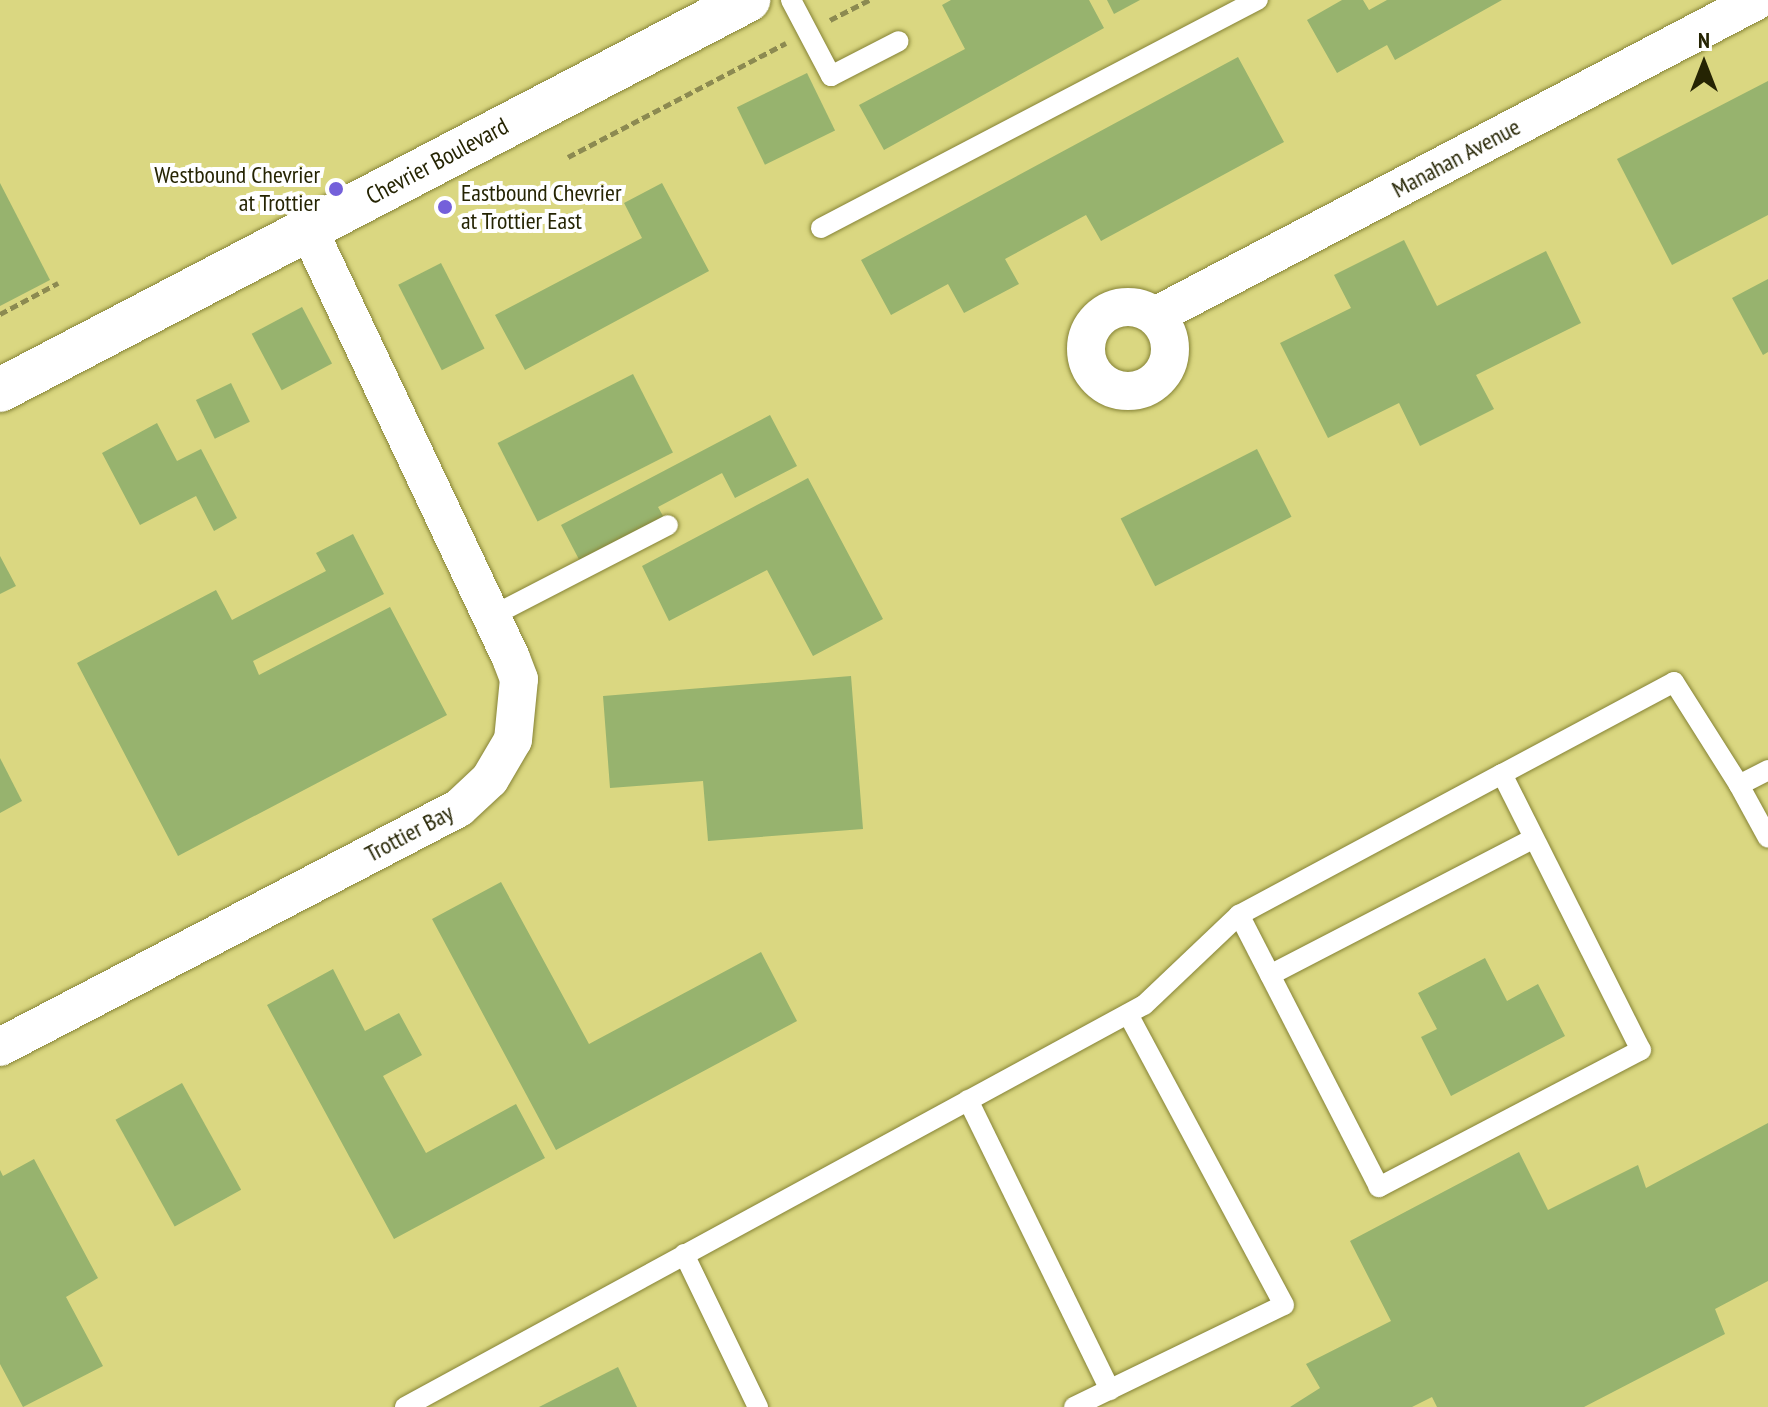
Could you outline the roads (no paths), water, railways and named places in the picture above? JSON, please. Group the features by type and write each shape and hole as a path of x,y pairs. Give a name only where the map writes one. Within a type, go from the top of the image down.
{"street":[{"name":"Chevrier Boulevard","path":"0,390 748,0"},
{"name":"Manahan Avenue","path":"1155,316 1758,0"},
{"name":"Trottier Bay","path":"0,1047 459,808 490,779 513,740 519,679 308,229"}],"lane":[{"path":"791,0 831,76 899,41"},
{"path":"821,228 1258,0"},
{"path":"492,616 668,525"},
{"path":"405,1407 1128,1014 1239,915 1674,682 1739,785 1768,838"},
{"path":"1739,785 1768,770"},
{"path":"1239,915 1379,1187 1641,1050 1502,774"},
{"path":"1270,975 1534,838"},
{"path":"1074,1407 1284,1305 1128,1014"},
{"path":"968,1100 1110,1390"},
{"path":"684,1254 758,1407"}],"place":[{"name":"Westbound Chevrier at Trottier","path":"336,189"},
{"name":"Eastbound Chevrier at Trottier East","path":"445,207"}]}
